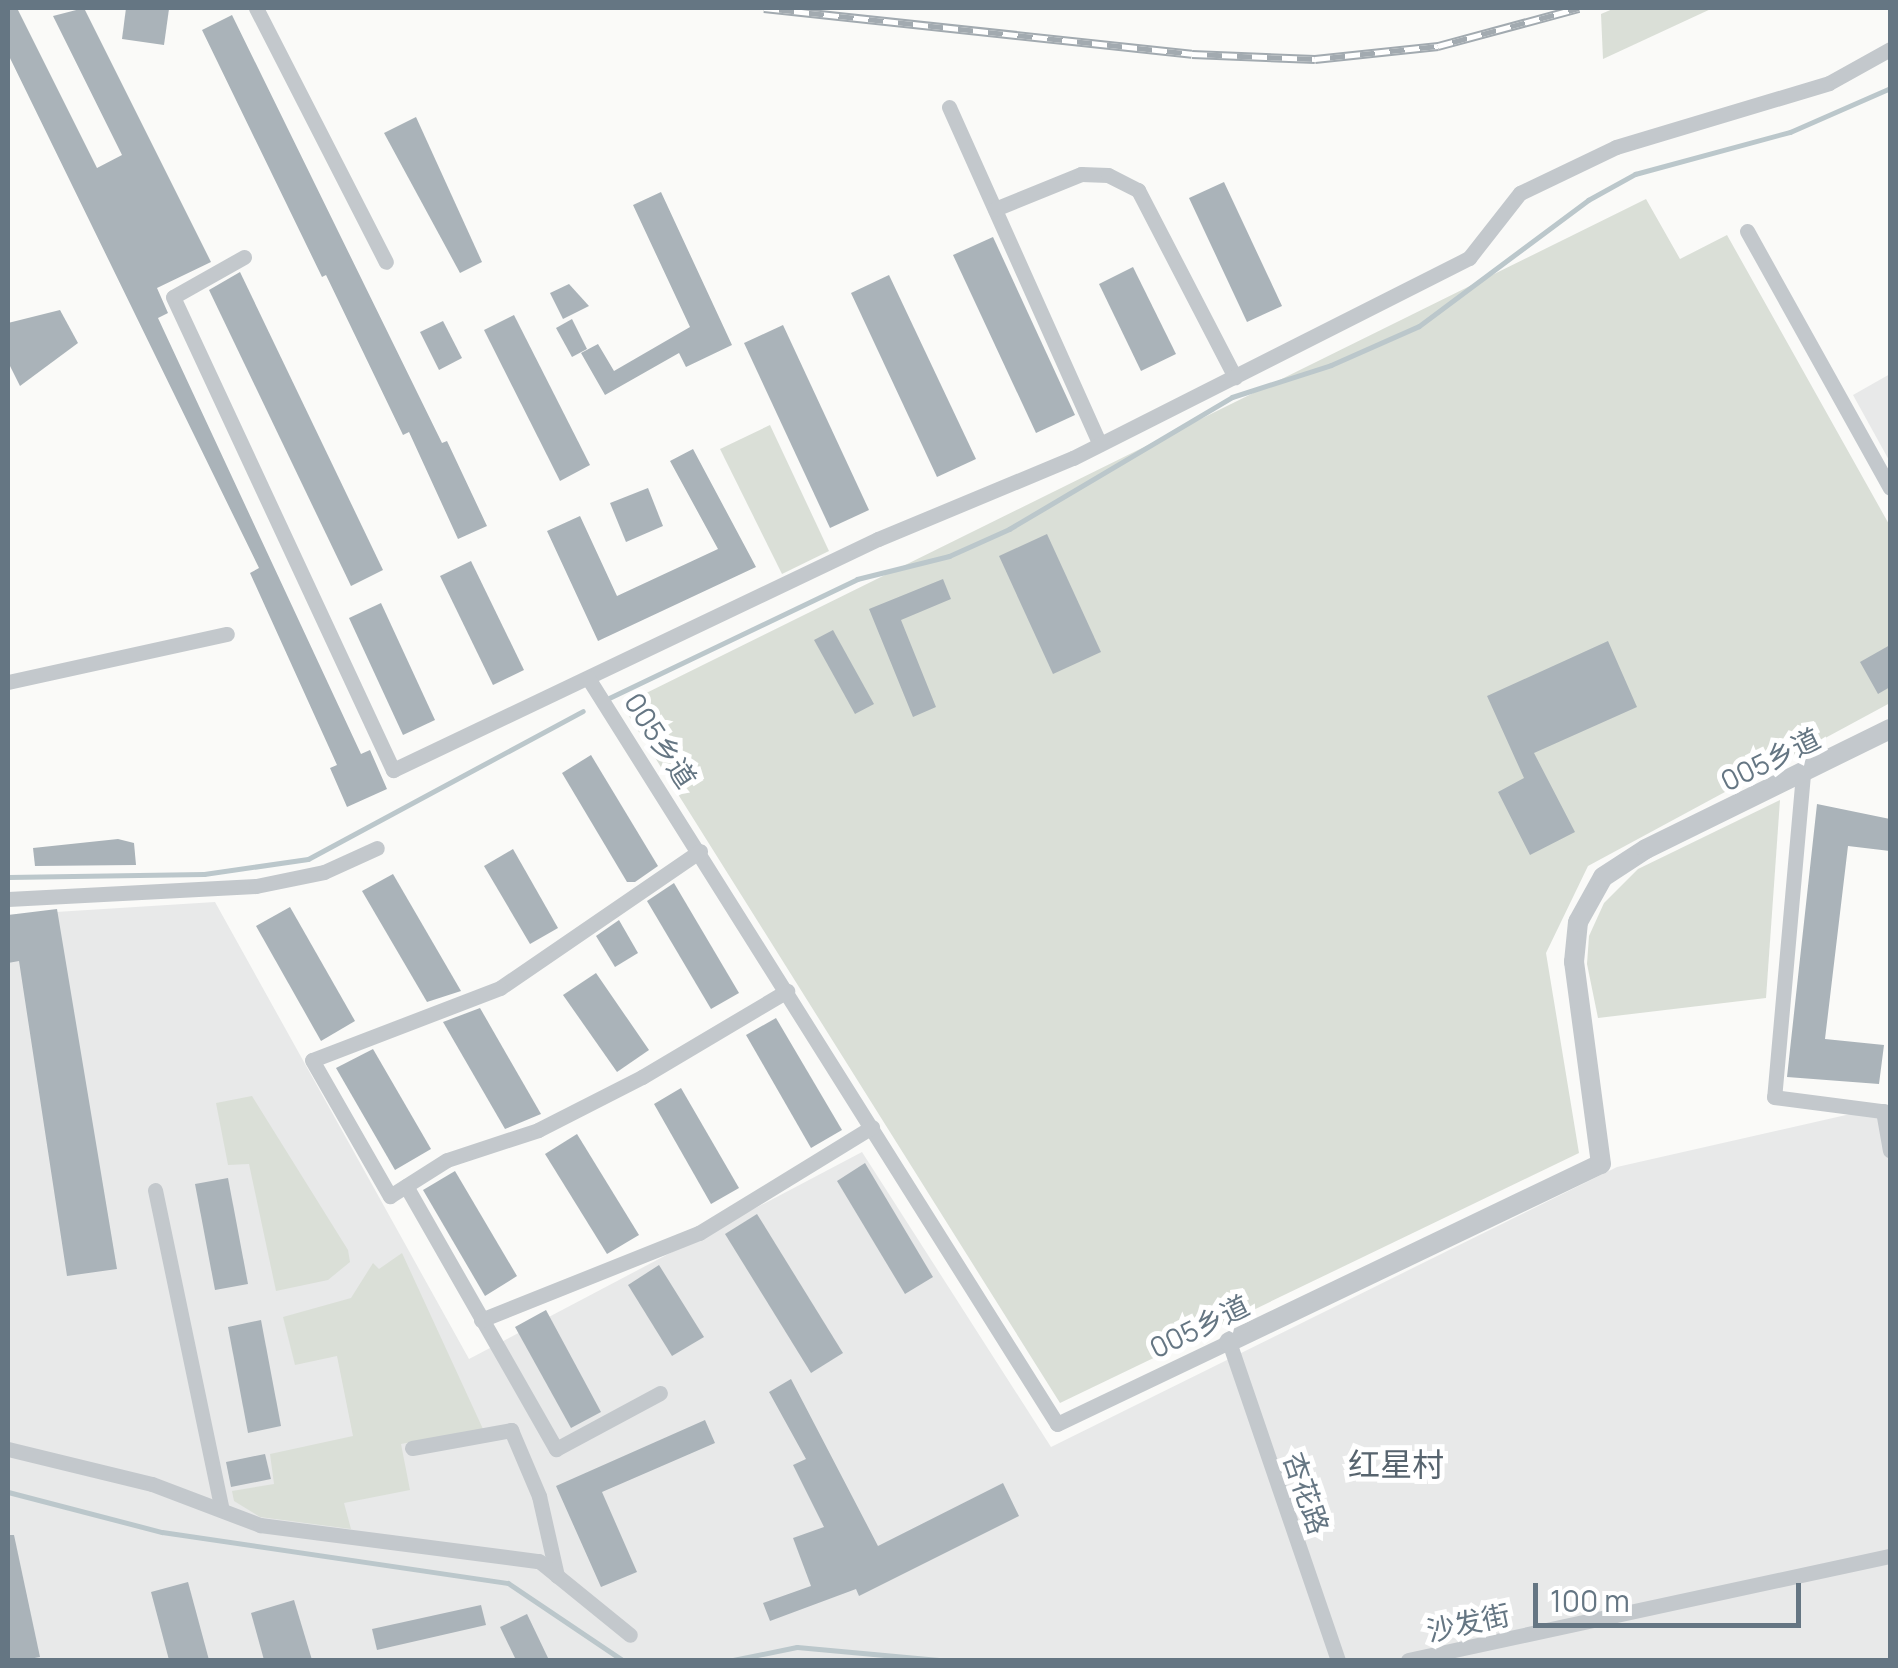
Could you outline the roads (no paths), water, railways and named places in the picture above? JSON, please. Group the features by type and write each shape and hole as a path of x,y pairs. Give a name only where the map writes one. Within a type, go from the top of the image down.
{"street":[{"path":"256,8 386,262"},
{"path":"244,257 173,297 393,770 878,539 1100,444 1470,258 1520,193 1616,147 1829,84 1890,49"},
{"path":"949,106 1100,444"},
{"path":"995,208 1081,174 1108,175 1138,190 1235,377"},
{"path":"1746,230 1890,488"},
{"path":"8,682 227,634"},
{"name":"005乡道","path":"588,678 1056,1424 1601,1164 1574,962 1578,922 1602,877 1646,849 1890,728"},
{"path":"1803,774 1774,1097 1887,1111 1890,1150"},
{"path":"8,899 256,886 324,872 377,848"},
{"path":"700,851 500,988 312,1060 390,1196 447,1160 538,1130 642,1078 787,991"},
{"path":"481,1320 699,1233 872,1127"},
{"path":"406,1186 556,1448 660,1393"},
{"path":"155,1190 222,1510"},
{"name":"杏花路","path":"1229,1342 1338,1660"},
{"path":"412,1448 511,1430 539,1496 557,1576"},
{"path":"8,1450 152,1484 260,1525 539,1561 630,1635"},
{"name":"沙发街","path":"1408,1660 1890,1556"}],"waterway":[{"path":"609,698 857,579 949,556 1009,529 1232,397 1331,365 1419,326 1588,200 1635,174 1790,132 1890,88"},
{"path":"8,877 204,874 308,859 583,711"},
{"path":"8,1492 162,1532 508,1583 622,1660"},
{"path":"733,1660 797,1647 941,1660"}],"railway":[{"path":"764,8 1192,54 1315,59 1438,46 1579,8"}],"district":[{"name":"红星村","path":"1396,1464"}]}
